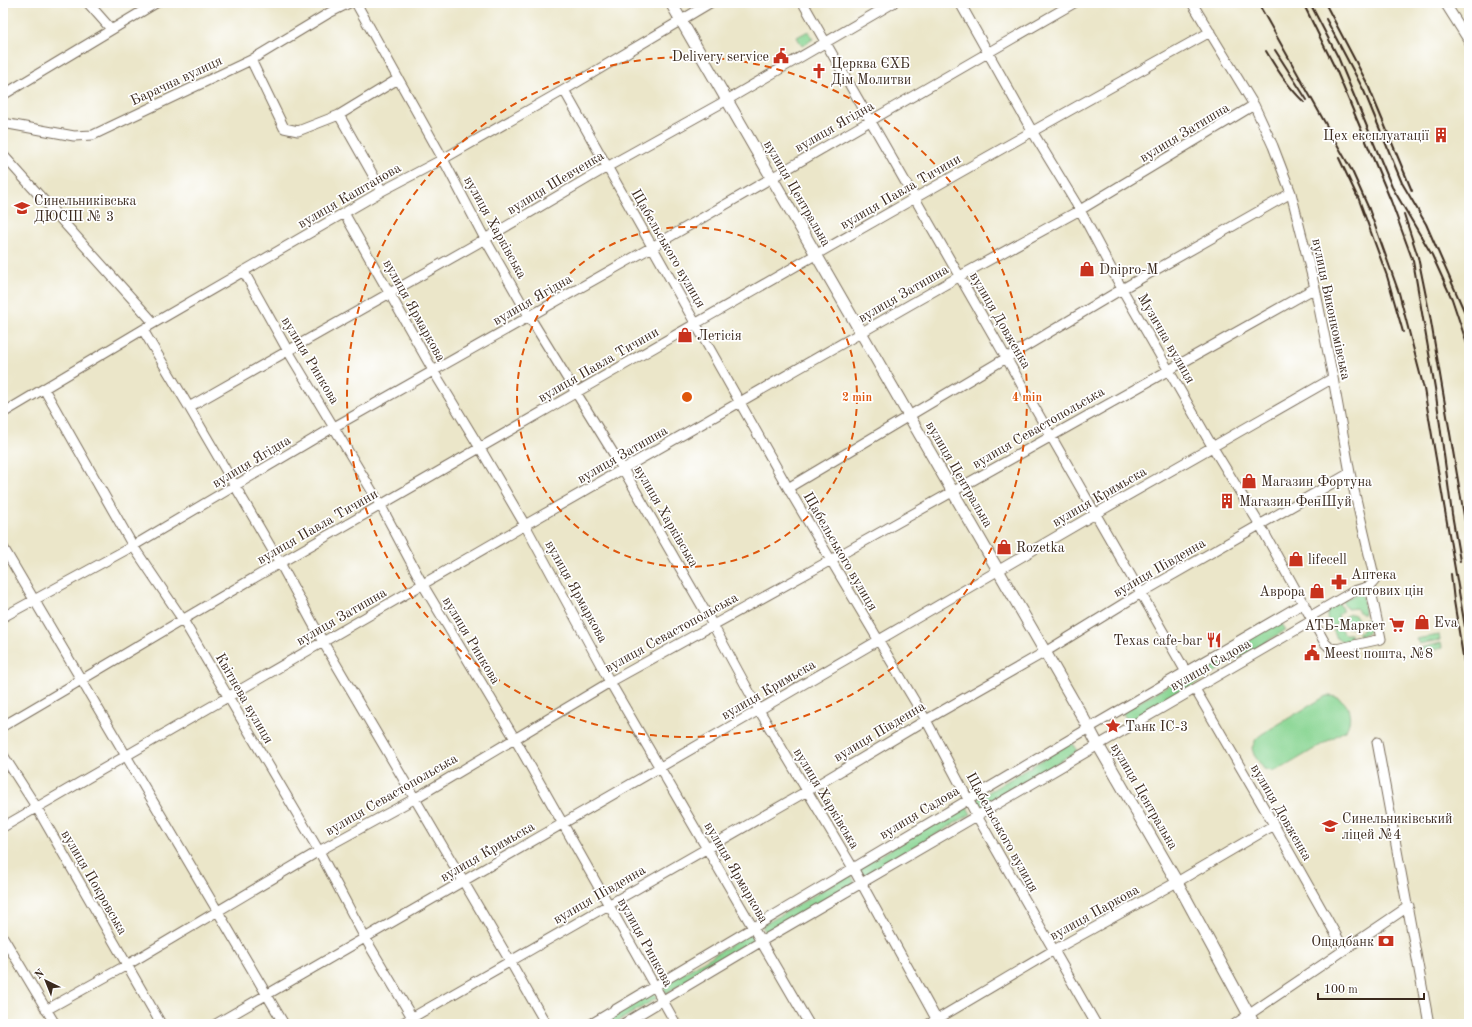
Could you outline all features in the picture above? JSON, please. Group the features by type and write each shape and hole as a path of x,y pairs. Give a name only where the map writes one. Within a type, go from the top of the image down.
{"main road":[{"name":"вулиця Центральна","path":"671,3 1089,728 1177,882 1252,1019"}],"street":[{"path":"88,3 111,29"},
{"path":"3,95 156,3"},
{"name":"Барачна вулиця","path":"3,123 74,136 93,135 251,60 329,13 349,3"},
{"name":"вулиця Харківська","path":"356,3 529,316 623,469 713,625 759,710 862,883 935,1022"},
{"name":"вулиця Каштанова","path":"3,413 154,323 382,191 443,159 564,90 710,3"},
{"name":"вулиця Довженка","path":"803,3 1186,672"},
{"name":"вулиця Шевченка","path":"189,407 486,239 893,3"},
{"name":"Музична вулиця","path":"960,3 989,52 1032,131 1080,210 1122,289 1212,446 1260,525 1326,643 1329,647 1336,649 1381,639"},
{"name":"вулиця Ягідна","path":"3,617 133,546 334,427 434,372 1074,3"},
{"name":"вулиця Виконкомівська","path":"1192,3 1254,105 1273,146 1291,193 1315,288 1350,473 1375,580 1370,586 1381,639"},
{"path":"1445,3 1469,41"},
{"name":"вулиця Павла Тичини","path":"3,726 280,563 815,255 1032,131 1210,32"},
{"path":"251,60 284,128 298,131 339,115 398,78"},
{"name":"Щабельського вулиця","path":"564,90 788,488 926,720 968,800 1096,1024"},
{"name":"вулиця Затишна","path":"3,827 525,525 960,276 1080,210 1254,105"},
{"path":"339,115 382,191"},
{"path":"3,155 154,323"},
{"path":"788,488 1007,359 1122,289 1291,193"},
{"name":"вулиця Ярмаркова","path":"344,213 434,372 525,525 610,682 809,1024"},
{"name":"вулиця Ринкова","path":"244,272 288,351 381,506 423,585 515,739 676,1024"},
{"name":"вулиця Севастопольська","path":"46,1010 218,912 319,851 414,798 610,682 831,560 1168,369 1315,288"},
{"path":"143,330 280,563 323,642 464,881 546,1024"},
{"name":"вулиця Кримьска","path":"216,1024 660,768 1212,446 1333,378"},
{"name":"Квітнева вулиця","path":"44,389 133,546 183,620 319,851 365,938 414,1021"},
{"name":"вулиця Південна","path":"401,1024 414,1021 510,961 807,791 926,720 1045,652 1141,593 1350,473"},
{"path":"3,547 284,1024"},
{"name":"вулиця Садова","path":"623,1024 1195,689 1354,591 1370,586"},
{"name":"вулиця Садова","path":"591,1024 1089,728 1304,603"},
{"name":"вулиця Довженка","path":"1195,689 1344,950"},
{"path":"1377,742 1409,906 1429,1024"},
{"name":"вулиця Покровська","path":"3,754 37,808 161,1024"},
{"name":"вулиця Паркова","path":"935,1022 1054,950 1177,882 1274,825"},
{"path":"1235,1024 1252,1019 1344,950 1409,906"},
{"path":"3,937 55,1024"}],"green space":[{"path":"808,31 813,39 802,46 797,37"},
{"path":"1359,593 1363,596 1364,614 1361,614 1356,608 1347,609 1342,601"},
{"path":"1339,603 1343,611 1338,615 1339,623 1331,627 1327,618 1327,610"},
{"path":"1351,614 1356,616 1358,621 1356,626 1351,628 1346,626 1344,621 1346,616"},
{"path":"1369,619 1370,629 1367,634 1359,636 1358,632 1362,631 1364,620"},
{"path":"1280,621 1286,630 1129,723 1122,712"},
{"path":"1340,628 1344,634 1350,634 1351,640 1343,642 1337,639 1333,630"},
{"path":"1439,635 1440,640 1419,644 1416,639"},
{"path":"1441,643 1442,648 1419,653 1420,648"},
{"path":"1326,696 1341,699 1347,707 1350,716 1346,730 1284,767 1272,771 1264,769 1254,755 1252,748 1256,739"},
{"path":"1072,742 1077,751 981,807 977,799"},
{"path":"966,805 971,814 864,876 859,868"},
{"path":"850,874 855,882 767,934 762,926"},
{"path":"751,933 756,941 666,993 662,986"},
{"path":"653,991 657,998 614,1024 596,1024"}],"railway":[{"path":"1258,3 1352,171 1369,209 1399,293 1424,389 1469,650"},
{"path":"1303,3 1337,72 1391,201 1413,261 1435,388 1460,561"},
{"path":"1310,3 1338,57 1392,187 1432,255 1452,299 1469,350"},
{"path":"1325,3 1367,83 1412,191"},
{"path":"1326,19 1364,91 1402,183 1426,224 1469,322"},
{"path":"1275,50 1307,100"},
{"path":"1266,51 1283,78 1304,102"},
{"path":"1339,158 1357,196"},
{"path":"1358,197 1387,276 1403,332"},
{"path":"1404,214 1418,257 1430,316 1469,545"},
{"path":"1451,574 1469,693"},
{"path":"1465,588 1469,612"}],"place":[{"name":"Delivery service","path":"781,56"},
{"name":"Церква ЄХБ Дім Молитви","path":"819,71"},
{"name":"Цех експлуатації","path":"1441,135"},
{"name":"Синельниківська ДЮСШ № 3","path":"22,208"},
{"name":"Dnipro-M","path":"1087,269"},
{"name":"Летісія","path":"685,335"},
{"name":"Магазин Фортуна","path":"1249,481"},
{"name":"Магазин ФенШуй","path":"1227,501"},
{"name":"Rozetka","path":"1004,547"},
{"name":"lifecell","path":"1296,559"},
{"name":"Аптека оптових цін","path":"1339,582"},
{"name":"Аврора","path":"1317,591"},
{"name":"Eva","path":"1422,622"},
{"name":"АТБ-Маркет","path":"1397,625"},
{"name":"Texas cafe-bar","path":"1214,640"},
{"name":"Meest пошта, №8","path":"1312,653"},
{"name":"Танк ІС-3","path":"1113,726"},
{"name":"Синельниківський ліцей №4","path":"1330,826"},
{"name":"Ощадбанк","path":"1386,941"}]}
